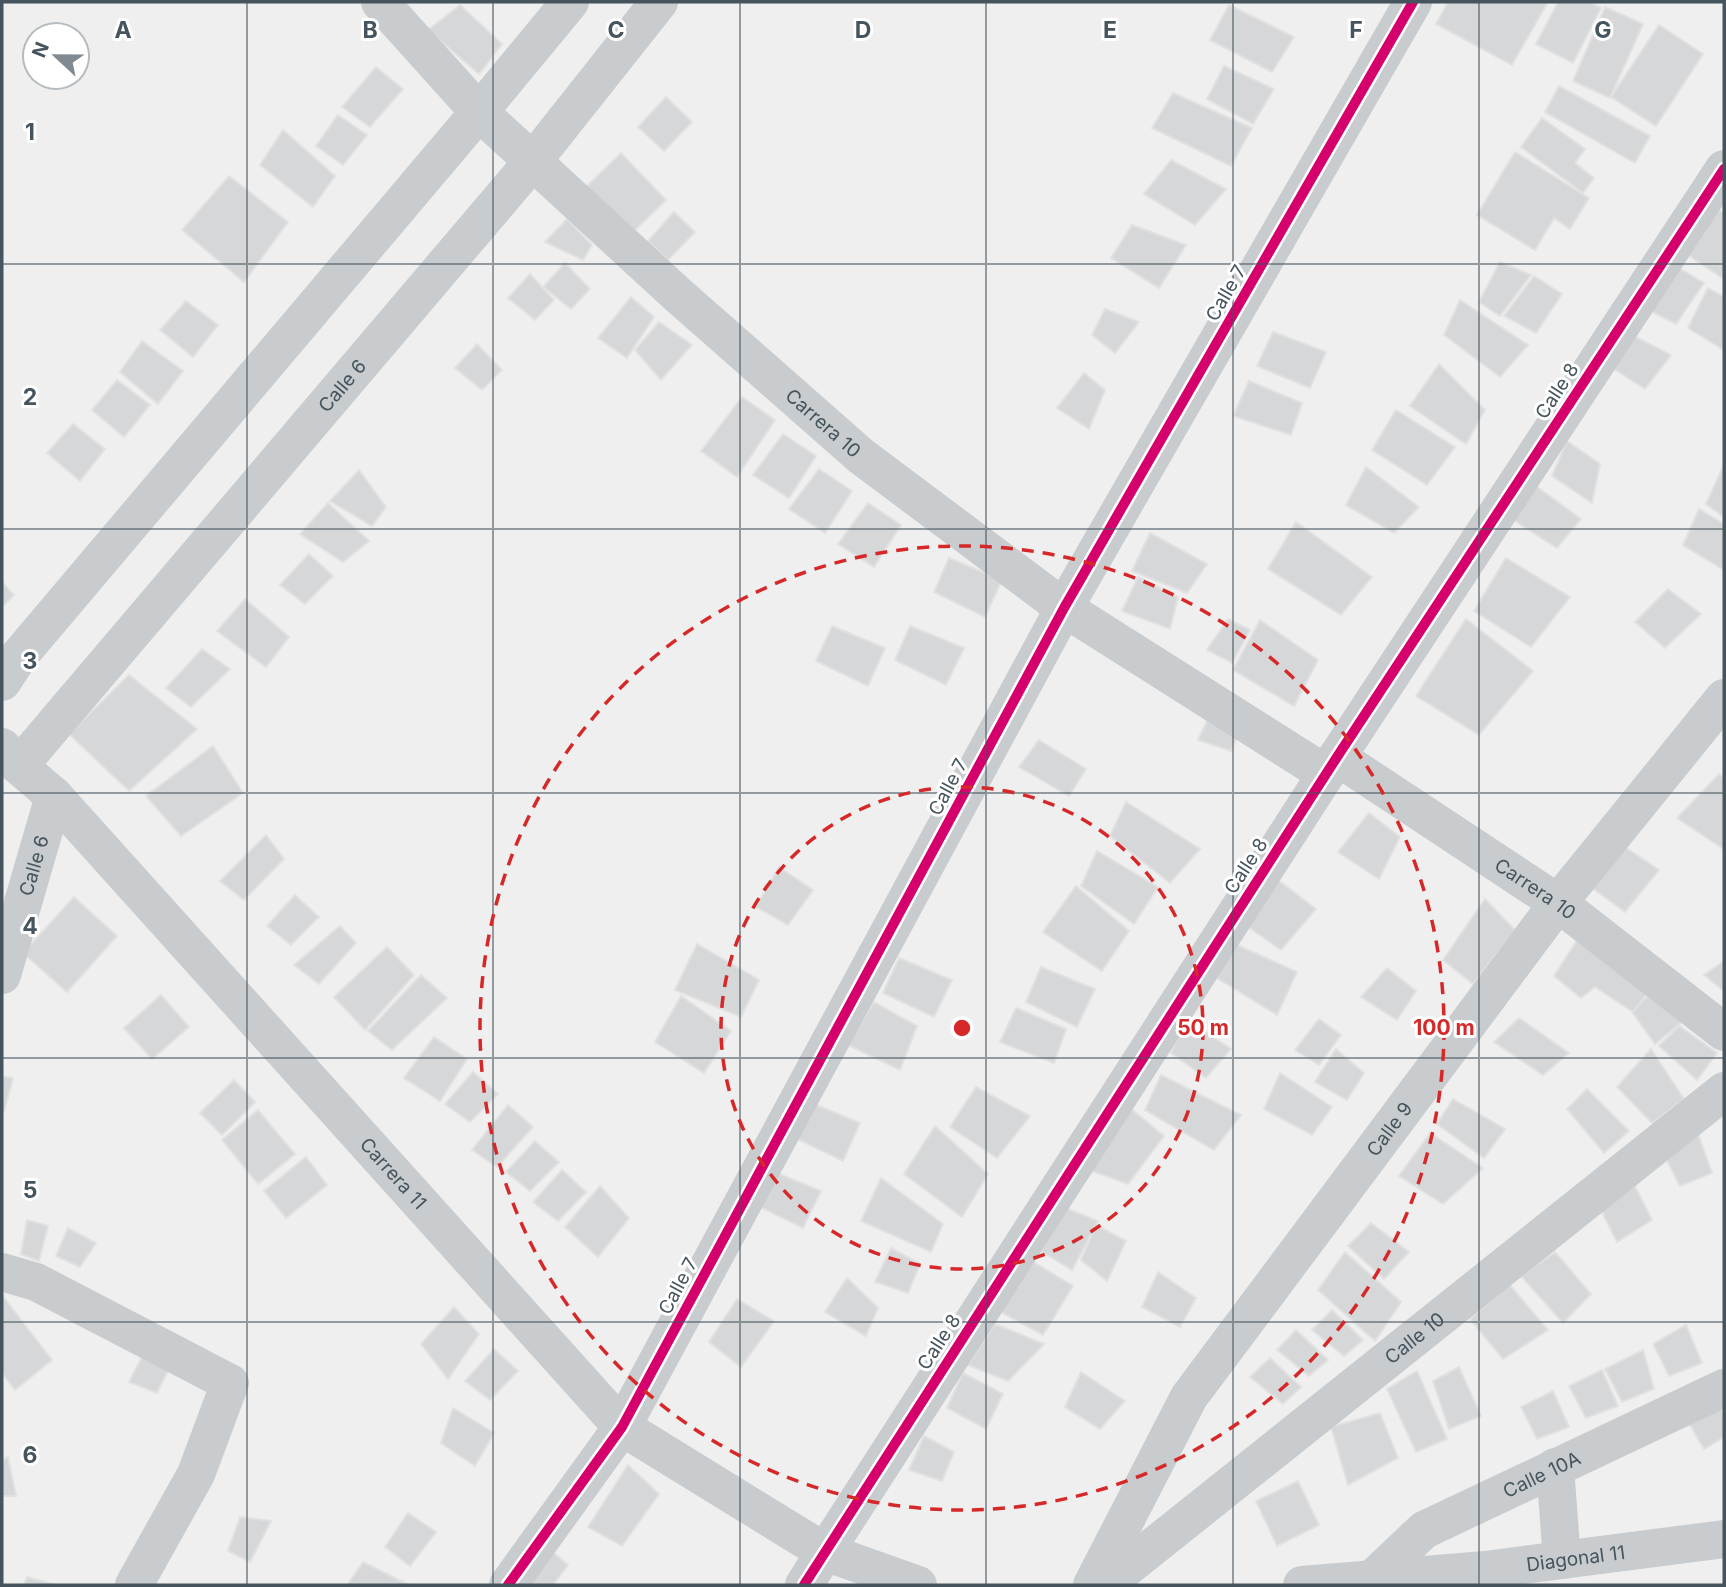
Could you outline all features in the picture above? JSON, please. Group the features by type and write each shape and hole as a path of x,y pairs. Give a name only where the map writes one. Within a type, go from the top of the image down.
{"street":[{"name":"Carrera 10","path":"380,2 479,112 678,295 861,456 1064,608 1558,903 1724,1032"},
{"path":"2,682 28,645 570,2"},
{"name":"Calle 6","path":"10,756 533,161 659,2"},
{"name":"Calle 7","path":"508,1585 622,1427 1064,608 1413,2"},
{"name":"Calle 8","path":"804,1585 1331,766 1724,169"},
{"name":"Calle 9","path":"1092,1585 1189,1397 1558,903 1724,698"},
{"name":"Carrera 11","path":"10,756 54,796 622,1427 825,1552"},
{"name":"Calle 6","path":"2,975 54,796"},
{"name":"Calle 10","path":"1105,1585 1724,1091"},
{"path":"2,1272 36,1282 230,1383 197,1474 134,1585"},
{"name":"Calle 10A","path":"1371,1580 1424,1530 1724,1388"},
{"path":"1555,1467 1562,1560"},
{"name":"Diagonal 11","path":"1302,1585 1371,1580 1489,1578 1562,1560 1724,1539"},
{"path":"825,1552 918,1585"}],"building":[{"path":"1448,2 1548,2 1512,65 1436,24"},
{"path":"1558,2 1590,2 1601,8 1573,63 1536,44"},
{"path":"460,5 502,44 479,74 428,30"},
{"path":"1229,5 1294,37 1272,72 1210,40"},
{"path":"1605,7 1643,24 1610,98 1573,81"},
{"path":"1659,25 1703,54 1656,126 1611,97"},
{"path":"1224,66 1274,89 1253,124 1207,99"},
{"path":"376,67 403,89 370,127 342,107"},
{"path":"1559,86 1650,136 1635,163 1545,112"},
{"path":"1173,93 1252,128 1231,166 1152,128"},
{"path":"666,97 692,122 664,151 638,127"},
{"path":"338,115 367,135 343,165 316,146"},
{"path":"1542,118 1585,149 1575,163 1594,178 1583,193 1521,147"},
{"path":"283,130 335,176 313,207 260,165"},
{"path":"1515,152 1589,198 1570,229 1554,218 1535,250 1477,215"},
{"path":"621,153 666,200 630,235 585,188"},
{"path":"1171,160 1226,189 1195,225 1144,194"},
{"path":"229,176 288,222 244,282 182,230"},
{"path":"1718,210 1724,213 1724,279 1689,256"},
{"path":"674,212 695,232 668,260 648,241"},
{"path":"567,219 592,245 583,260 545,242"},
{"path":"1132,225 1186,245 1159,288 1111,258"},
{"path":"1500,262 1531,275 1500,316 1479,302"},
{"path":"1669,262 1704,283 1676,324 1646,309"},
{"path":"565,263 590,289 571,309 543,287"},
{"path":"530,274 554,300 535,320 508,298"},
{"path":"1534,276 1562,294 1536,333 1504,316"},
{"path":"1708,288 1724,297 1724,350 1688,328"},
{"path":"631,297 654,317 627,358 598,338"},
{"path":"1460,300 1528,345 1500,377 1444,335"},
{"path":"186,301 218,325 193,357 160,330"},
{"path":"1105,309 1139,322 1115,353 1092,335"},
{"path":"659,322 692,345 661,380 635,350"},
{"path":"1273,332 1326,352 1310,388 1257,366"},
{"path":"1630,334 1671,355 1645,389 1614,369"},
{"path":"142,341 183,371 158,404 120,372"},
{"path":"477,344 502,370 482,390 455,368"},
{"path":"1439,364 1485,410 1466,444 1410,406"},
{"path":"1084,373 1105,390 1089,429 1057,408"},
{"path":"117,380 150,405 124,437 92,410"},
{"path":"1249,381 1302,403 1291,435 1233,416"},
{"path":"742,397 775,420 737,477 701,451"},
{"path":"1396,410 1455,447 1427,485 1372,450"},
{"path":"73,424 105,449 80,481 47,453"},
{"path":"783,434 816,456 789,498 753,475"},
{"path":"1567,441 1600,464 1592,503 1552,476"},
{"path":"1366,467 1419,507 1394,533 1346,505"},
{"path":"819,469 852,491 825,533 789,509"},
{"path":"1722,469 1724,471 1724,517 1706,504"},
{"path":"359,470 386,507 372,526 330,501"},
{"path":"1532,483 1581,519 1557,548 1512,519"},
{"path":"328,503 369,541 343,562 300,534"},
{"path":"868,503 901,525 874,567 838,544"},
{"path":"1699,509 1724,524 1724,570 1683,545"},
{"path":"1296,522 1372,577 1341,615 1268,569"},
{"path":"1150,533 1207,564 1187,593 1132,571"},
{"path":"309,554 333,576 305,604 280,585"},
{"path":"949,558 1002,580 985,617 934,592"},
{"path":"1506,558 1570,597 1531,647 1474,611"},
{"path":"1138,577 1178,597 1170,629 1122,611"},
{"path":"2,582 14,595 2,607"},
{"path":"1668,589 1701,614 1665,648 1635,622"},
{"path":"245,599 289,637 266,667 217,631"},
{"path":"1228,619 1250,630 1232,663 1207,650"},
{"path":"1466,619 1533,671 1479,735 1416,696"},
{"path":"1260,620 1318,660 1294,706 1233,670"},
{"path":"832,626 885,648 868,686 816,661"},
{"path":"910,626 964,648 946,685 895,660"},
{"path":"202,649 230,669 191,707 166,688"},
{"path":"129,675 197,729 129,791 69,734"},
{"path":"1214,706 1244,722 1231,751 1198,740"},
{"path":"1039,740 1086,769 1069,796 1019,767"},
{"path":"213,746 243,793 181,836 146,796"},
{"path":"1719,774 1724,778 1722,848 1677,818"},
{"path":"1126,802 1200,849 1170,883 1110,836"},
{"path":"1369,813 1400,837 1379,879 1338,852"},
{"path":"266,835 284,859 244,900 220,881"},
{"path":"1613,839 1659,870 1625,912 1581,880"},
{"path":"1097,851 1158,887 1134,924 1081,886"},
{"path":"779,867 813,890 788,925 756,907"},
{"path":"1278,880 1316,909 1281,950 1247,926"},
{"path":"1076,886 1129,931 1102,971 1043,932"},
{"path":"295,895 319,917 291,945 267,926"},
{"path":"74,897 117,936 67,992 23,953"},
{"path":"1485,899 1515,930 1473,984 1443,960"},
{"path":"340,926 356,943 319,984 294,965"},
{"path":"1580,936 1649,991 1633,1012 1595,987 1581,998 1554,976"},
{"path":"1233,943 1297,972 1277,1015 1217,978"},
{"path":"697,944 759,980 741,1017 675,990"},
{"path":"387,947 414,975 365,1030 334,997"},
{"path":"899,958 952,980 934,1017 883,993"},
{"path":"1724,961 1724,991 1704,975"},
{"path":"1041,967 1095,989 1077,1027 1026,1002"},
{"path":"1387,968 1416,991 1397,1020 1361,997"},
{"path":"421,975 447,998 392,1050 368,1031"},
{"path":"1652,992 1682,1022 1655,1044 1632,1012"},
{"path":"161,995 189,1027 152,1059 124,1028"},
{"path":"681,996 731,1031 704,1073 655,1042"},
{"path":"874,1002 917,1026 900,1070 848,1045"},
{"path":"1016,1008 1066,1029 1054,1063 1000,1042"},
{"path":"1519,1018 1569,1053 1543,1075 1494,1042"},
{"path":"1186,1019 1231,1049 1206,1078 1171,1053"},
{"path":"1319,1019 1341,1035 1319,1065 1295,1050"},
{"path":"1679,1026 1717,1053 1697,1080 1659,1046"},
{"path":"434,1037 467,1059 440,1101 404,1078"},
{"path":"1336,1049 1364,1073 1347,1100 1315,1082"},
{"path":"1651,1049 1684,1099 1652,1123 1617,1087"},
{"path":"473,1072 498,1094 470,1122 445,1104"},
{"path":"1280,1073 1332,1107 1312,1135 1264,1109"},
{"path":"1161,1075 1241,1115 1214,1150 1145,1110"},
{"path":"2,1076 13,1078 4,1112 2,1112"},
{"path":"234,1080 255,1102 222,1135 200,1113"},
{"path":"976,1087 1030,1116 997,1158 950,1127"},
{"path":"1587,1089 1629,1131 1604,1153 1567,1109"},
{"path":"1453,1099 1505,1129 1484,1158 1437,1124"},
{"path":"807,1101 860,1123 843,1161 791,1136"},
{"path":"508,1105 533,1127 497,1167 472,1150"},
{"path":"1130,1108 1164,1136 1128,1184 1084,1168"},
{"path":"258,1110 295,1154 258,1184 222,1140"},
{"path":"935,1126 988,1174 962,1217 904,1174"},
{"path":"1430,1133 1483,1168 1443,1204 1399,1176"},
{"path":"1698,1134 1712,1173 1680,1186 1663,1153"},
{"path":"535,1141 559,1162 530,1191 506,1172"},
{"path":"306,1157 327,1185 286,1218 264,1191"},
{"path":"767,1169 821,1191 803,1228 752,1203"},
{"path":"562,1170 586,1192 558,1221 533,1202"},
{"path":"881,1178 943,1224 931,1252 861,1221"},
{"path":"600,1186 629,1218 598,1257 565,1227"},
{"path":"1635,1186 1652,1220 1617,1242 1601,1210"},
{"path":"1066,1208 1098,1221 1072,1270 1041,1251"},
{"path":"27,1220 48,1226 39,1261 21,1254"},
{"path":"1371,1223 1409,1252 1384,1279 1348,1246"},
{"path":"1096,1225 1126,1241 1107,1281 1081,1260"},
{"path":"68,1228 96,1243 80,1267 56,1256"},
{"path":"891,1248 920,1264 908,1293 875,1282"},
{"path":"1345,1252 1401,1302 1375,1341 1318,1290"},
{"path":"1555,1252 1591,1294 1563,1323 1521,1276"},
{"path":"1027,1258 1073,1286 1043,1335 995,1309"},
{"path":"1158,1272 1196,1298 1180,1327 1142,1307"},
{"path":"847,1278 878,1308 866,1336 825,1312"},
{"path":"1509,1284 1548,1330 1503,1359 1470,1319"},
{"path":"2,1295 52,1360 15,1390 2,1373"},
{"path":"737,1299 774,1321 741,1367 709,1342"},
{"path":"454,1307 479,1334 448,1379 421,1344"},
{"path":"1332,1310 1363,1340 1344,1356 1312,1330"},
{"path":"995,1324 1044,1344 1008,1381 968,1365"},
{"path":"1686,1325 1702,1363 1669,1376 1653,1344"},
{"path":"1296,1330 1328,1360 1309,1376 1277,1350"},
{"path":"494,1349 518,1371 490,1400 465,1381"},
{"path":"1643,1350 1654,1389 1622,1402 1605,1369"},
{"path":"145,1351 173,1361 157,1393 129,1382"},
{"path":"1270,1358 1301,1387 1283,1404 1250,1377"},
{"path":"1459,1367 1481,1416 1449,1429 1433,1381"},
{"path":"1602,1370 1618,1406 1586,1418 1569,1386"},
{"path":"1417,1371 1447,1439 1416,1452 1387,1389"},
{"path":"1081,1372 1125,1401 1100,1429 1065,1407"},
{"path":"963,1373 1003,1394 986,1429 947,1408"},
{"path":"1553,1391 1569,1427 1537,1439 1521,1407"},
{"path":"1712,1394 1724,1414 1724,1437 1704,1449 1682,1411"},
{"path":"453,1408 494,1433 475,1466 441,1443"},
{"path":"1380,1413 1398,1458 1348,1485 1331,1427"},
{"path":"924,1436 954,1452 942,1481 909,1470"},
{"path":"8,1457 16,1496 2,1496 2,1460"},
{"path":"628,1465 659,1494 622,1546 588,1527"},
{"path":"1298,1481 1319,1525 1277,1546 1256,1501"},
{"path":"408,1513 436,1532 410,1566 385,1547"},
{"path":"240,1517 271,1521 250,1562 228,1551"},
{"path":"546,1546 568,1565 553,1585 520,1585"},
{"path":"363,1562 409,1585 347,1585"},
{"path":"27,1577 56,1585 24,1585"}],"cycle path":[{"path":"508,1585 622,1427 1064,608 1413,2"},
{"path":"804,1585 1337,757 1724,169"}]}
